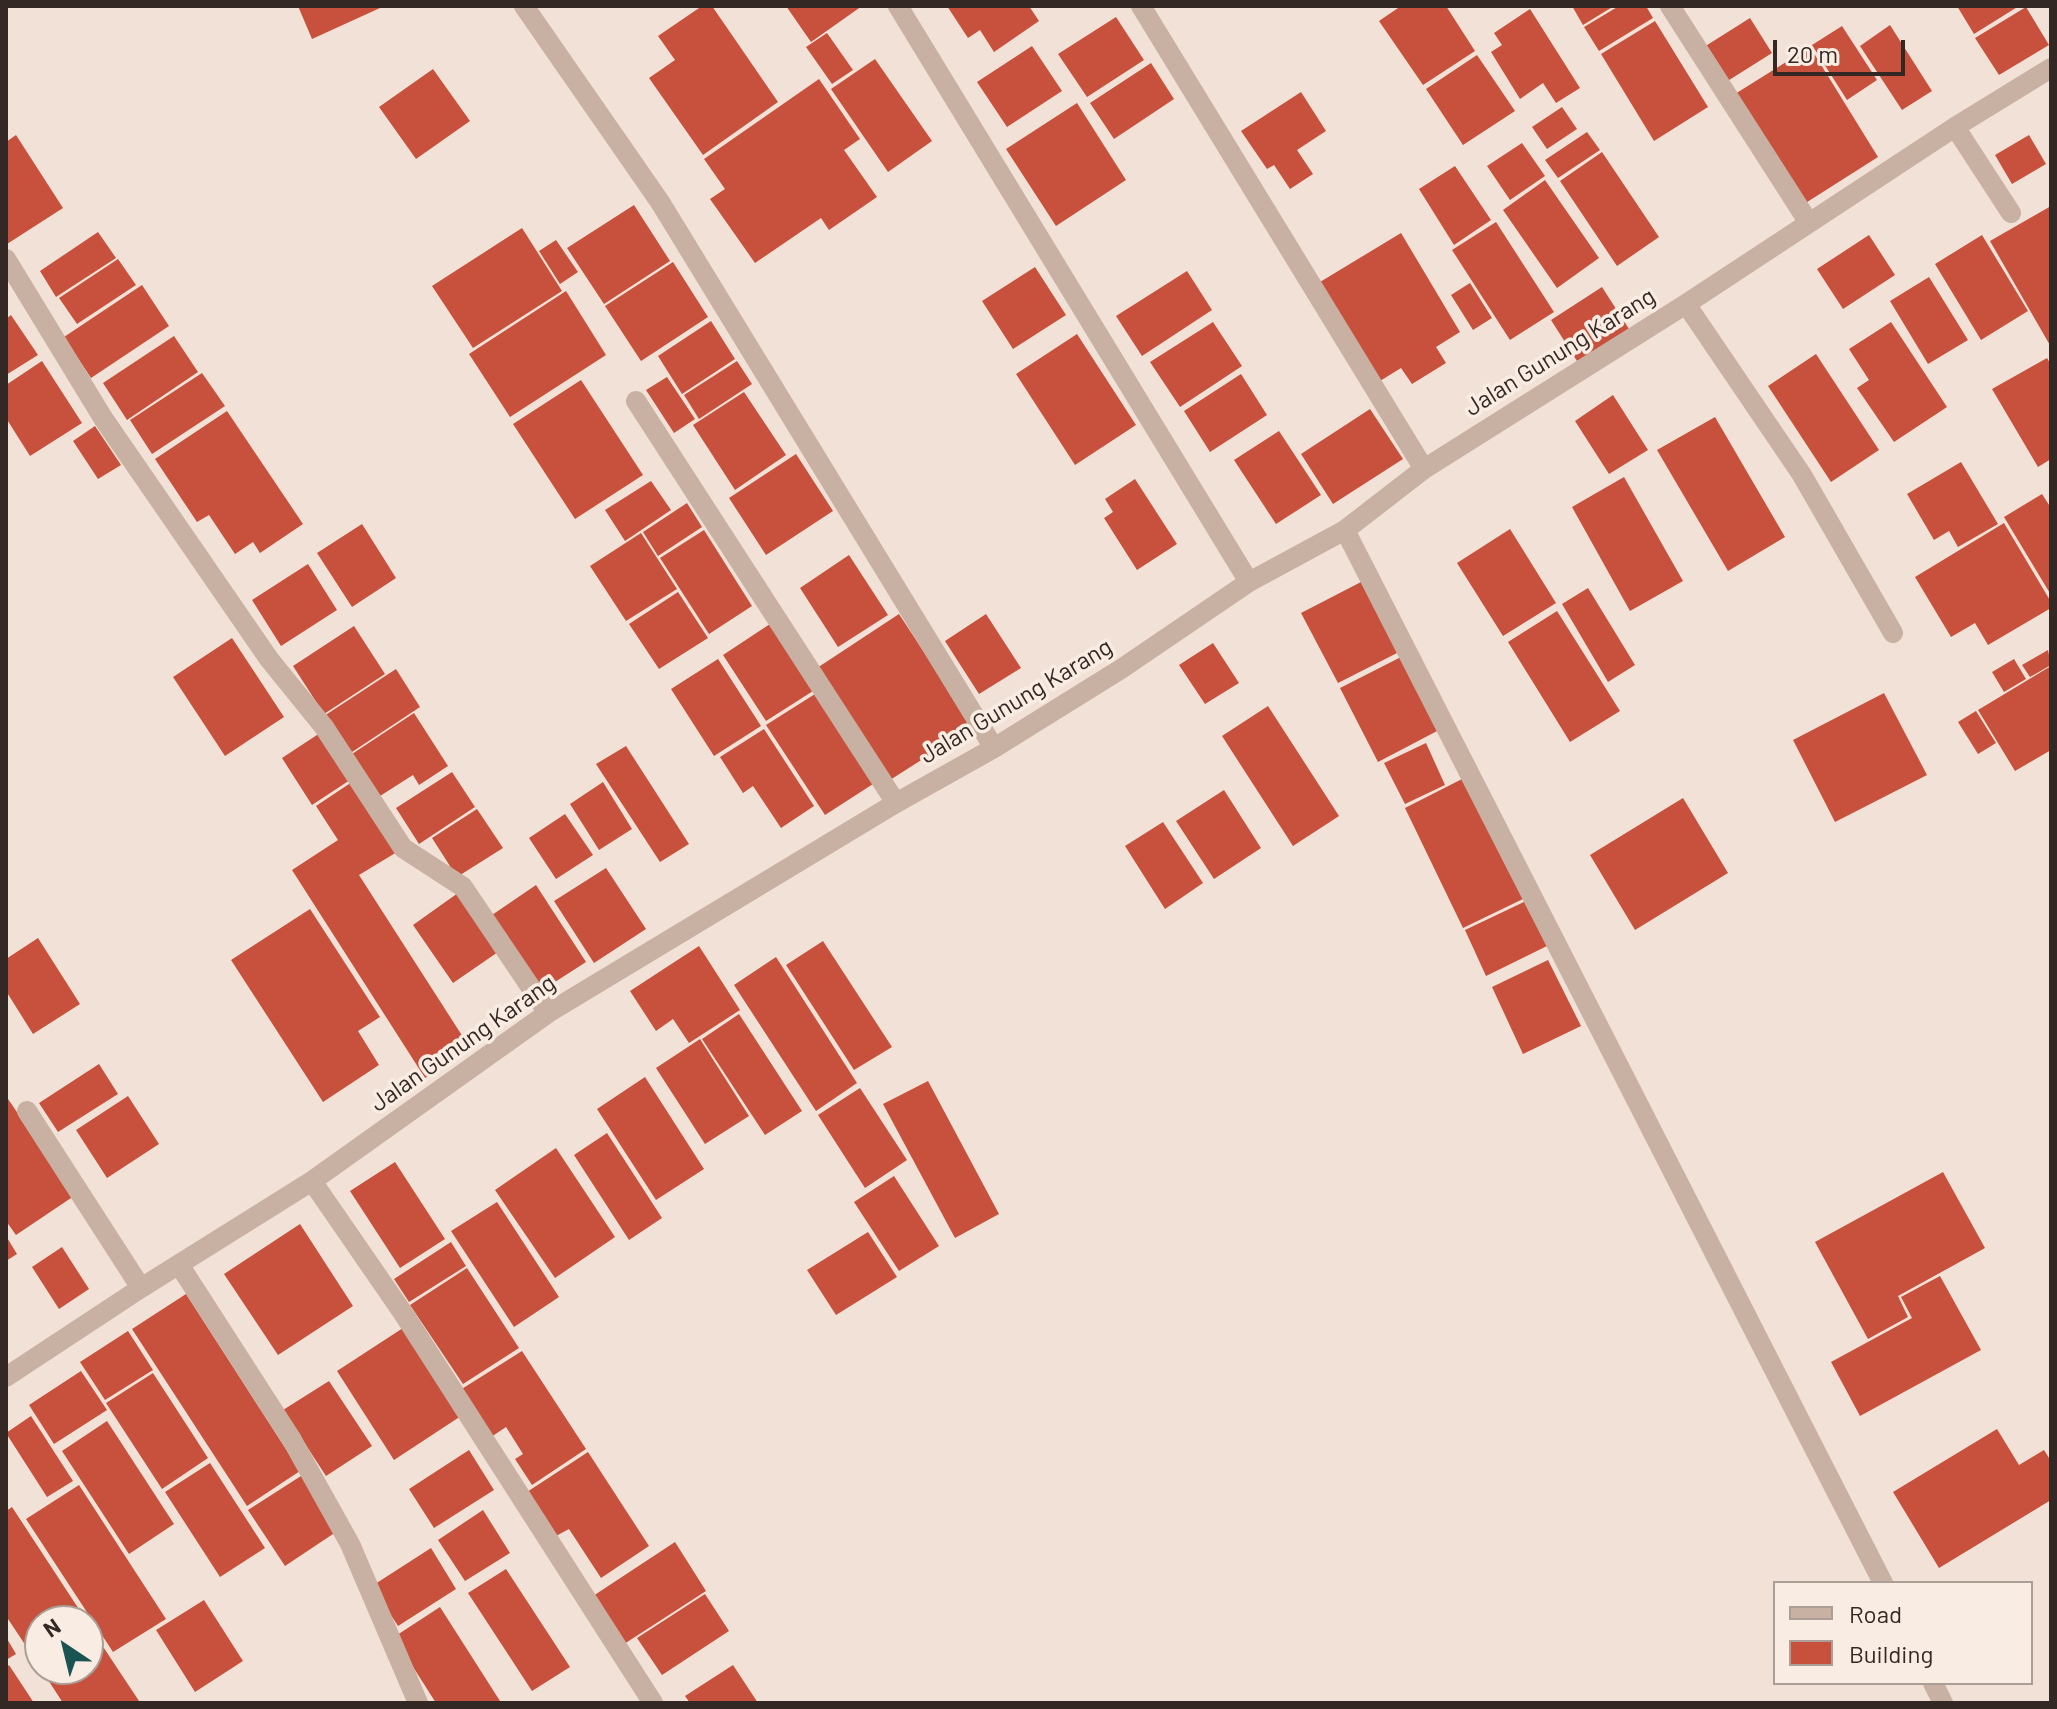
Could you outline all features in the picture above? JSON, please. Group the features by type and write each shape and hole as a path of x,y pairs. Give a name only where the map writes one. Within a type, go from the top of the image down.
{"street":[{"path":"524,6 660,202 994,748"},
{"path":"898,6 1249,582"},
{"path":"1141,6 1424,469"},
{"path":"1670,6 1809,223"},
{"name":"Jalan Gunung Karang","path":"6,1377 312,1181 548,1013 896,803 994,748 1121,669 1249,582 1345,530 1424,469 2051,68"},
{"path":"1955,127 2011,213"},
{"path":"6,259 103,418 269,659 324,727 403,848 463,887 548,1013"},
{"path":"1686,304 1802,475 1893,633"},
{"path":"636,401 896,803"},
{"path":"1345,530 1882,1581"},
{"path":"27,1111 141,1288"},
{"path":"312,1181 405,1316 653,1703"},
{"path":"180,1266 292,1440 350,1544 418,1703"},
{"path":"1934,1685 1943,1703"}],"building":[{"path":"298,6 379,6 380,8 312,39"},
{"path":"702,6 712,6 778,102 703,155 649,78 675,60 658,36"},
{"path":"786,6 862,6 811,42"},
{"path":"947,6 1029,6 1039,21 994,52 980,30 968,38"},
{"path":"1401,6 1446,6 1475,51 1423,85 1379,21"},
{"path":"1572,6 1614,6 1583,25"},
{"path":"1619,6 1646,6 1653,18 1599,51 1584,27"},
{"path":"1957,6 2019,6 1974,34"},
{"path":"2026,7 2049,45 1999,75 1975,38"},
{"path":"1530,9 1580,88 1556,103 1543,83 1520,99 1491,52 1502,45 1494,33"},
{"path":"1116,17 1144,60 1087,97 1058,54"},
{"path":"1750,18 1772,53 1726,82 1704,47"},
{"path":"1655,21 1708,107 1654,141 1601,54"},
{"path":"1890,25 1932,91 1902,110 1860,46"},
{"path":"1842,26 1877,80 1847,100 1812,45"},
{"path":"827,33 853,70 832,84 806,47"},
{"path":"1032,46 1062,91 1007,127 977,82"},
{"path":"1810,47 1878,157 1804,204 1735,94"},
{"path":"1477,55 1515,111 1463,145 1426,89"},
{"path":"875,59 932,141 888,172 831,89"},
{"path":"1151,63 1174,99 1114,139 1090,103"},
{"path":"433,69 470,121 416,159 379,107"},
{"path":"819,79 860,139 844,150 877,197 829,230 821,218 755,263 710,199 725,189 704,159"},
{"path":"1301,92 1326,131 1297,150 1313,174 1290,189 1274,165 1267,169 1241,131"},
{"path":"1077,103 1126,180 1056,226 1006,149"},
{"path":"1562,107 1577,129 1547,149 1532,127"},
{"path":"1587,132 1600,150 1558,178 1545,160"},
{"path":"16,135 63,208 7,244 6,142"},
{"path":"2029,135 2046,164 2012,184 1995,155"},
{"path":"1522,143 1545,176 1510,200 1487,166"},
{"path":"1602,152 1659,237 1617,266 1560,181"},
{"path":"1455,166 1491,220 1454,245 1419,189"},
{"path":"1545,180 1599,258 1557,288 1503,210"},
{"path":"634,205 670,261 604,304 567,248"},
{"path":"2051,206 2051,347 1990,241"},
{"path":"1496,222 1554,312 1510,340 1452,250"},
{"path":"522,228 562,291 473,348 432,286"},
{"path":"98,232 116,258 56,297 40,271"},
{"path":"1401,233 1460,332 1436,347 1446,363 1412,384 1401,368 1380,381 1320,282"},
{"path":"1869,235 1895,275 1843,309 1817,269"},
{"path":"1982,235 2028,311 1981,340 1935,264"},
{"path":"556,240 578,272 560,284 539,251"},
{"path":"118,259 136,285 77,324 59,298"},
{"path":"673,262 708,317 641,361 605,306"},
{"path":"1035,267 1066,315 1013,349 982,301"},
{"path":"1187,271 1212,310 1142,356 1116,316"},
{"path":"1929,277 1968,340 1928,364 1890,301"},
{"path":"1470,283 1492,318 1473,330 1451,295"},
{"path":"142,285 169,326 91,378 64,337"},
{"path":"1602,287 1629,329 1577,361 1551,320"},
{"path":"566,291 606,355 510,417 469,354"},
{"path":"11,315 38,355 6,375 6,319"},
{"path":"711,321 735,359 682,394 658,356"},
{"path":"1213,322 1242,366 1180,407 1150,362"},
{"path":"1891,322 1947,407 1894,442 1857,388 1869,380 1849,349"},
{"path":"1077,334 1136,425 1075,465 1016,374"},
{"path":"174,336 198,372 127,420 103,383"},
{"path":"1816,354 1879,450 1831,482 1768,386"},
{"path":"2047,358 2051,365 2051,459 2038,467 1992,389"},
{"path":"42,361 82,423 30,456 6,418 6,385"},
{"path":"737,361 752,384 699,419 684,395"},
{"path":"202,373 225,406 152,454 130,420"},
{"path":"1241,374 1267,415 1210,452 1184,411"},
{"path":"667,377 695,419 674,433 646,390"},
{"path":"581,380 643,475 575,519 513,424"},
{"path":"744,392 786,455 735,490 693,425"},
{"path":"1613,395 1648,450 1609,474 1575,421"},
{"path":"1370,409 1403,459 1333,504 1301,454"},
{"path":"227,411 303,524 260,553 253,542 235,554 209,515 197,522 155,459"},
{"path":"1715,417 1785,537 1728,571 1657,450"},
{"path":"95,426 121,465 98,479 73,441"},
{"path":"1279,431 1321,495 1276,524 1234,460"},
{"path":"796,454 833,511 766,555 729,498"},
{"path":"1961,462 1998,524 1958,547 1949,531 1934,540 1907,494"},
{"path":"1624,477 1683,581 1630,611 1572,507"},
{"path":"1135,479 1177,544 1137,570 1104,518 1113,512 1105,499"},
{"path":"651,481 671,510 625,541 605,510"},
{"path":"2042,494 2051,508 2051,595 2004,517"},
{"path":"687,503 702,527 658,556 643,532"},
{"path":"2004,523 2051,602 2051,608 1988,645 1975,623 1951,637 1915,577"},
{"path":"362,524 396,578 352,607 317,553"},
{"path":"1510,529 1556,603 1503,636 1457,563"},
{"path":"704,530 752,606 709,634 660,558"},
{"path":"641,533 677,589 626,621 590,566"},
{"path":"849,555 888,615 838,647 800,588"},
{"path":"308,564 337,610 281,646 252,600"},
{"path":"1363,581 1399,652 1338,683 1301,613"},
{"path":"1588,588 1635,665 1608,682 1562,604"},
{"path":"678,592 708,638 659,669 629,624"},
{"path":"1557,611 1620,711 1570,742 1508,642"},
{"path":"899,614 973,727 890,780 817,668"},
{"path":"986,614 1021,668 979,694 945,641"},
{"path":"770,624 813,691 766,721 723,655"},
{"path":"354,626 385,674 324,714 293,666"},
{"path":"232,638 284,717 225,756 173,677"},
{"path":"1213,643 1239,683 1205,704 1179,665"},
{"path":"2048,650 2051,665 2030,677 2022,665"},
{"path":"1401,657 1439,730 1378,762 1340,688"},
{"path":"718,659 761,726 714,756 671,689"},
{"path":"2014,659 2026,679 2004,692 1992,672"},
{"path":"2051,666 2051,750 2015,771 1978,710"},
{"path":"396,669 420,707 349,754 324,716"},
{"path":"1884,693 1927,775 1835,822 1793,740"},
{"path":"815,694 873,784 825,815 766,725"},
{"path":"1268,706 1339,816 1293,846 1222,736"},
{"path":"1976,711 1996,743 1978,754 1958,722"},
{"path":"414,713 448,766 419,785 413,775 380,796 352,754"},
{"path":"764,729 814,806 781,828 753,786 743,793 720,757"},
{"path":"320,733 350,780 312,805 282,758"},
{"path":"1426,743 1445,785 1405,804 1384,763"},
{"path":"626,746 689,844 660,862 596,764"},
{"path":"452,772 475,807 419,844 396,808"},
{"path":"1466,777 1525,898 1463,928 1405,808"},
{"path":"352,782 397,852 359,875 470,1048 425,1078 292,870 338,840 316,806"},
{"path":"603,782 632,829 599,850 570,804"},
{"path":"1224,790 1261,848 1214,879 1176,821"},
{"path":"1683,798 1728,873 1635,930 1590,855"},
{"path":"477,809 503,848 457,877 432,838"},
{"path":"565,814 593,855 556,879 529,838"},
{"path":"1163,822 1203,883 1165,909 1125,846"},
{"path":"606,868 646,929 594,963 554,901"},
{"path":"536,885 586,962 541,991 492,915"},
{"path":"458,893 498,952 453,983 413,925"},
{"path":"1526,901 1547,946 1486,976 1465,930"},
{"path":"310,909 380,1017 358,1031 379,1065 323,1102 231,960"},
{"path":"38,938 80,1004 33,1034 6,991 6,959"},
{"path":"823,941 892,1047 854,1070 786,965"},
{"path":"699,946 740,1010 689,1043 673,1019 656,1031 630,991"},
{"path":"776,957 857,1083 816,1111 734,985"},
{"path":"1548,960 1581,1026 1523,1054 1492,987"},
{"path":"739,1014 802,1111 765,1135 702,1039"},
{"path":"700,1039 749,1116 705,1144 656,1068"},
{"path":"99,1064 118,1094 58,1132 39,1103"},
{"path":"645,1077 704,1169 656,1200 597,1109"},
{"path":"928,1081 999,1214 955,1238 883,1104"},
{"path":"860,1088 907,1160 865,1188 818,1115"},
{"path":"6,1096 74,1196 16,1235 6,1221"},
{"path":"128,1096 159,1144 107,1178 76,1130"},
{"path":"607,1133 662,1218 629,1240 574,1155"},
{"path":"556,1148 615,1237 555,1278 495,1190"},
{"path":"395,1162 445,1239 400,1268 350,1191"},
{"path":"1943,1172 1985,1248 1898,1296 1908,1317 1868,1339 1815,1242"},
{"path":"894,1176 939,1246 899,1271 854,1202"},
{"path":"497,1202 559,1297 514,1327 451,1231"},
{"path":"300,1224 353,1306 278,1355 224,1274"},
{"path":"868,1232 897,1277 836,1315 807,1270"},
{"path":"6,1236 17,1254 6,1261"},
{"path":"451,1242 466,1266 409,1302 394,1279"},
{"path":"62,1247 89,1289 59,1309 32,1267"},
{"path":"467,1268 519,1348 463,1384 410,1305"},
{"path":"1940,1276 1981,1350 1860,1416 1831,1362 1912,1318 1901,1297"},
{"path":"186,1294 300,1471 247,1506 132,1329"},
{"path":"403,1328 461,1416 394,1460 337,1371"},
{"path":"128,1331 153,1370 105,1400 80,1362"},
{"path":"522,1351 586,1449 532,1485 515,1459 523,1454 506,1427 488,1439 457,1392"},
{"path":"81,1371 107,1410 54,1444 29,1405"},
{"path":"153,1373 208,1458 162,1489 106,1403"},
{"path":"329,1381 372,1446 326,1476 283,1410"},
{"path":"31,1416 73,1481 47,1497 6,1433"},
{"path":"107,1421 174,1524 129,1554 62,1451"},
{"path":"1997,1429 2019,1465 2044,1450 2051,1461 2051,1500 1939,1568 1893,1492"},
{"path":"469,1450 494,1490 434,1528 409,1489"},
{"path":"588,1452 649,1546 601,1578 569,1529 556,1536 527,1492"},
{"path":"210,1463 265,1548 220,1577 165,1492"},
{"path":"301,1476 336,1532 285,1566 248,1510"},
{"path":"79,1485 166,1619 113,1652 104,1638 104,1605 82,1605 26,1519"},
{"path":"12,1507 76,1605 24,1605 24,1643 6,1616 6,1511"},
{"path":"483,1510 510,1553 465,1581 438,1540"},
{"path":"675,1542 706,1591 621,1646 590,1598"},
{"path":"431,1548 456,1589 398,1626 372,1586"},
{"path":"506,1569 570,1667 532,1691 468,1593"},
{"path":"705,1594 729,1631 662,1675 637,1638"},
{"path":"204,1600 243,1661 195,1692 156,1630"},
{"path":"440,1607 500,1701 436,1703 394,1637"},
{"path":"6,1637 16,1654 6,1660"},
{"path":"104,1648 139,1701 136,1703 63,1703 51,1685 104,1685"},
{"path":"9,1665 34,1703 6,1703 6,1668"},
{"path":"733,1665 758,1703 690,1703 685,1696"}]}
